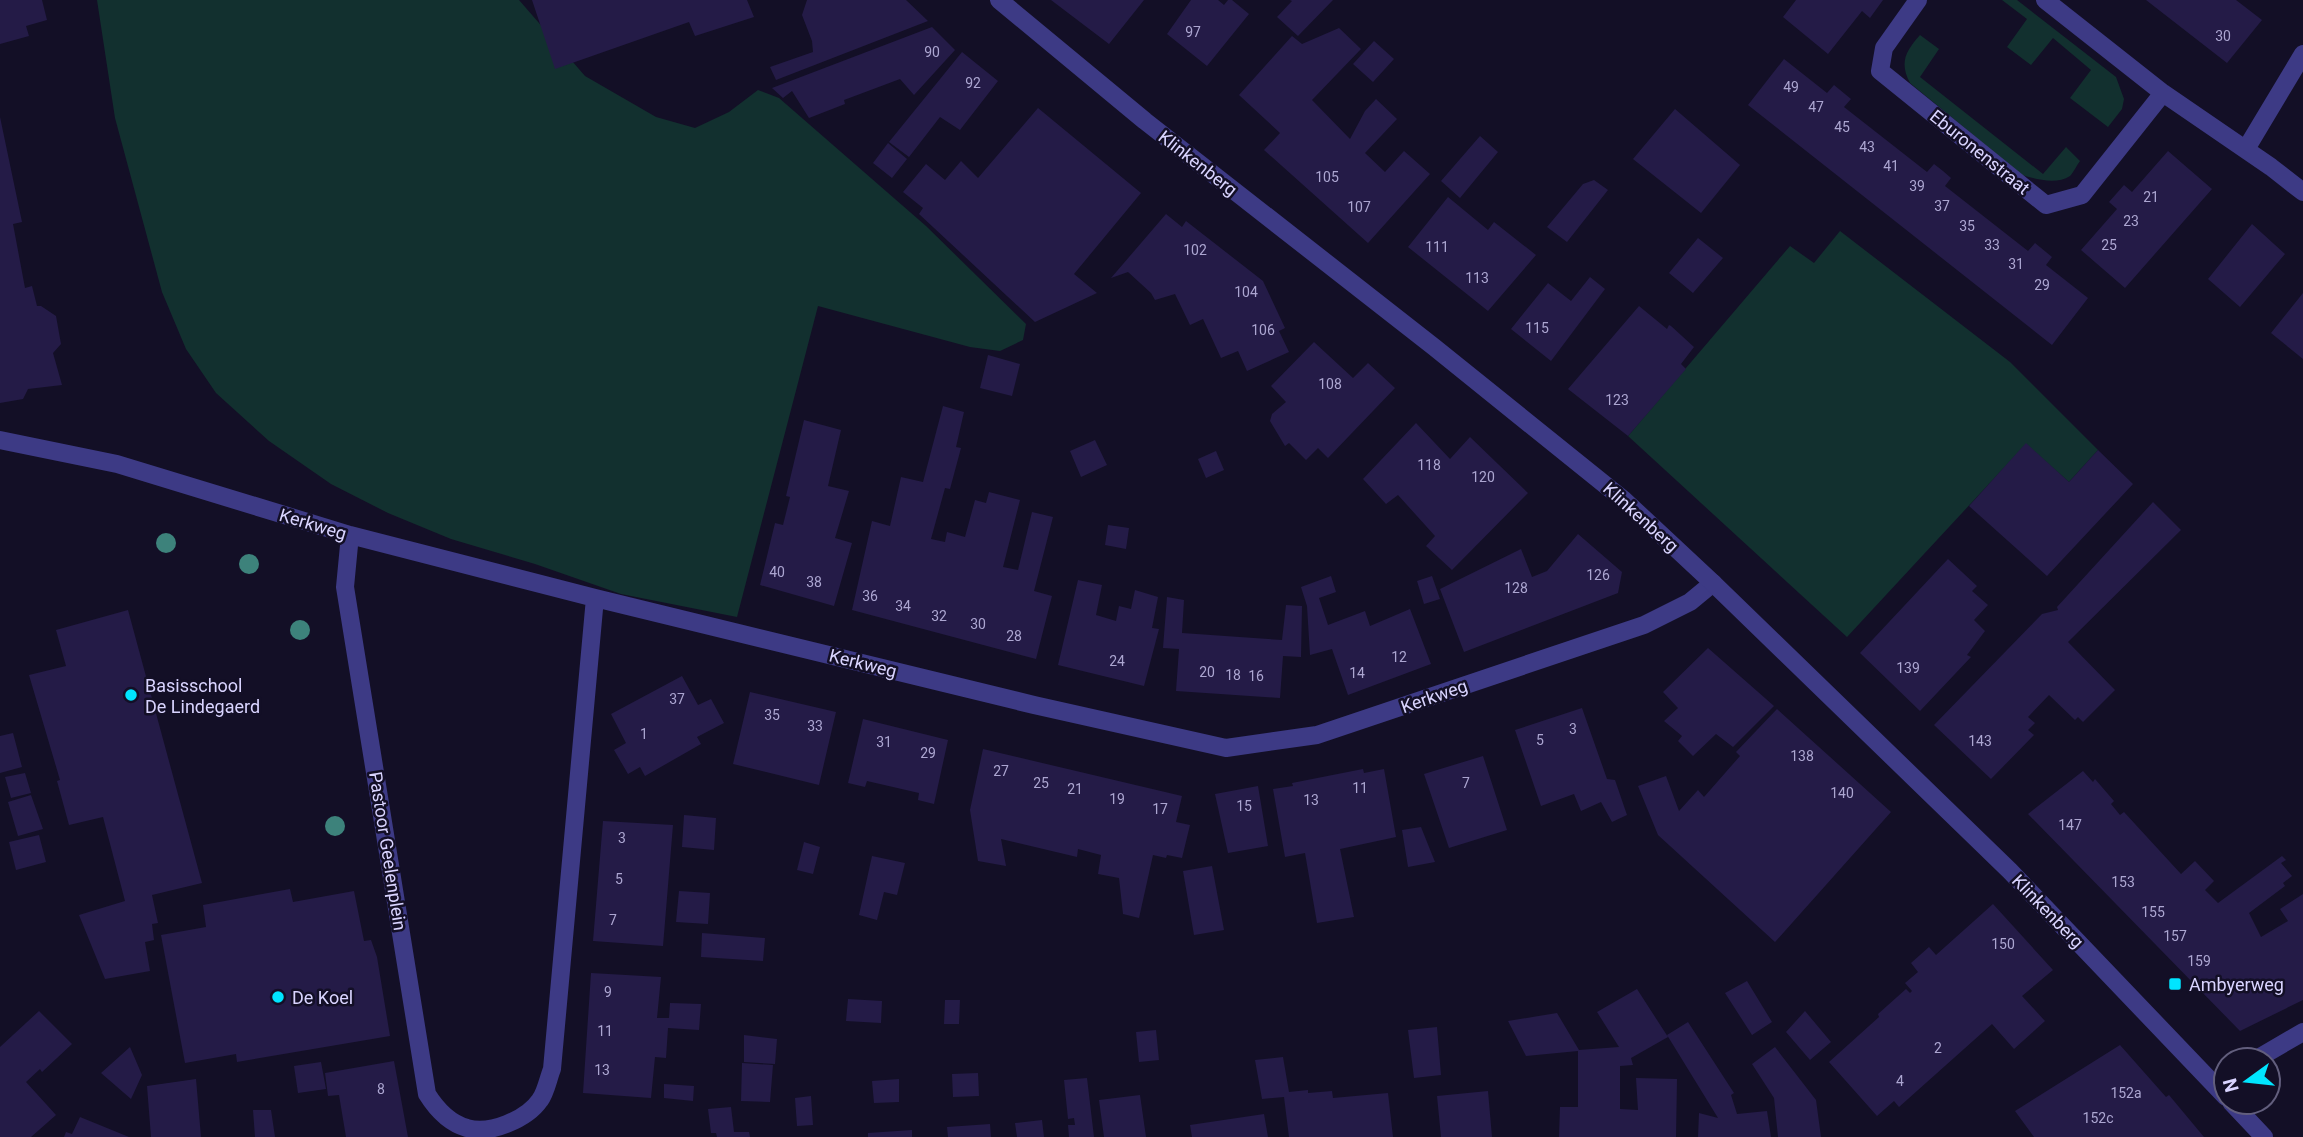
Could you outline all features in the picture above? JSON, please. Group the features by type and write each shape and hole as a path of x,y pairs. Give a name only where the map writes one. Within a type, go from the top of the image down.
{"street":[{"name":"Klinkenberg","path":"999,0 1145,121 1434,347 1613,492 1713,583 2010,871 2212,1077"},
{"name":"Eburonenstraat","path":"1918,0 1884,48 1880,71 2046,205 2082,195 2163,93"},
{"path":"2045,0 2163,93 2246,149 2303,192"},
{"path":"2246,149 2303,54"},
{"name":"Kerkweg","path":"0,440 117,464 350,535 595,598 1034,705 1226,748 1317,735 1644,625 1690,602 1713,583"},
{"name":"Pastoor Geelenplein","path":"350,535 345,587 427,1094 436,1108 450,1121 470,1129 486,1132 523,1117 541,1099 552,1069 595,598"},
{"path":"2279,1046 2303,1032"},
{"path":"2244,1116 2264,1137"}],"green space":[{"path":"97,0 519,0 585,76 656,117 695,128 729,112 758,90 779,98 926,226 1026,324 1023,340 1000,351 970,347 818,306 737,617 621,594 451,539 388,513 331,484 269,441 216,393 186,349 162,292 115,118"},
{"path":"2002,0 2017,0 2116,77 2124,99 2122,109 2108,127 2070,98 2091,70 2053,38 2031,65 2007,47 2027,19"},
{"path":"1920,35 1939,49 1920,77 2043,174 2066,147 2080,161 2070,176 2052,181 2022,175 1910,83 1905,69 1906,57"},
{"path":"1840,231 2010,362 2098,450 2069,482 2026,444 1847,637 1628,436 1790,246 1814,263"}],"building":[{"path":"0,0 42,0 47,20 26,26 29,36 0,44"},
{"path":"532,0 747,0 754,17 695,36 689,22 555,69"},
{"path":"807,0 906,0 928,21 776,80 770,67 813,52 812,41 802,15"},
{"path":"1051,0 1144,0 1109,44"},
{"path":"1191,0 1218,0 1224,5 1228,0 1232,0 1249,14 1207,66 1167,34"},
{"path":"1290,0 1333,0 1298,36 1277,17 1292,1"},
{"path":"1796,0 1883,0 1870,18 1862,11 1828,54 1783,17"},
{"path":"2146,0 2236,0 2262,20 2227,63"},
{"path":"932,27 955,50 914,95 900,79 844,100 845,104 809,118 792,91 783,98 772,88"},
{"path":"1339,28 1361,49 1312,100 1350,139 1365,111 1376,99 1397,119 1365,153 1385,172 1404,151 1430,174 1368,243 1264,150 1280,133 1239,95 1292,36 1302,44"},
{"path":"1374,41 1394,59 1373,82 1353,64"},
{"path":"962,52 998,81 960,130 940,117 909,157 889,142"},
{"path":"1784,59 1827,93 1834,85 1851,99 1844,107 1927,172 1934,164 1943,171 1951,178 1945,186 2028,251 2035,243 2052,257 2046,265 2088,298 2052,345 1748,105"},
{"path":"1038,108 1141,193 1074,274 1097,293 1035,322 919,214 923,208 903,192 926,164 945,180 961,161 978,178"},
{"path":"1675,109 1740,165 1701,213 1633,159"},
{"path":"0,117 22,222 13,224 25,288 32,286 37,306 56,316 61,344 53,353 62,385 28,389 23,399 0,403"},
{"path":"1480,136 1498,152 1460,198 1441,181"},
{"path":"888,143 907,159 892,178 873,163"},
{"path":"2168,151 2212,189 2125,288 2081,250 2117,209 2109,202 2124,185 2132,192"},
{"path":"1594,180 1608,190 1567,242 1547,227 1583,184"},
{"path":"1448,197 1488,230 1494,222 1536,255 1488,311 1408,247"},
{"path":"1166,214 1182,227 1186,221 1263,281 1285,328 1279,331 1289,352 1247,371 1238,351 1221,358 1203,319 1190,325 1175,294 1155,300 1128,272 1111,278"},
{"path":"2252,224 2285,254 2240,307 2208,279"},
{"path":"1698,238 1723,258 1693,293 1669,273"},
{"path":"1590,277 1605,289 1551,361 1511,329 1548,283 1571,301"},
{"path":"2303,293 2303,359 2271,333"},
{"path":"1639,306 1667,329 1671,326 1694,347 1681,364 1686,369 1628,436 1568,389"},
{"path":"1314,342 1353,378 1368,363 1395,388 1328,458 1318,448 1306,460 1289,443 1285,446 1270,421 1272,414 1286,402 1271,386"},
{"path":"988,355 1020,364 1012,396 980,388"},
{"path":"943,406 964,412 956,447 961,448 950,489 945,488 931,539 945,542 947,532 965,537 975,500 986,503 989,492 1020,500 1003,567 1018,570 1032,512 1053,517 1034,591 1052,596 1036,659 852,610 872,521 890,526 901,477 923,482"},
{"path":"804,420 841,430 828,486 849,491 835,538 852,543 834,606 760,585 775,523 783,525 790,497 786,496"},
{"path":"1416,423 1450,459 1470,437 1528,493 1452,570 1426,546 1435,536 1398,495 1386,504 1363,479"},
{"path":"1095,440 1107,465 1081,477 1070,451"},
{"path":"2026,443 2069,482 2098,450 2133,484 2047,576 1969,506"},
{"path":"1216,451 1224,470 1206,478 1198,459"},
{"path":"2153,502 2181,530 2068,642 2115,690 2083,722 2078,717 2075,720 2049,695 2028,717 2035,723 2028,730 2034,735 1991,779 1934,725 2042,614 2058,610 2057,607"},
{"path":"1108,525 1129,528 1126,549 1105,545"},
{"path":"1578,534 1622,572 1618,593 1464,652 1440,589 1521,549 1532,577 1547,571"},
{"path":"1948,559 1977,586 1972,591 1988,605 1974,620 1985,631 1967,655 1971,657 1920,711 1860,653"},
{"path":"1331,576 1336,592 1319,598 1328,625 1365,611 1370,626 1410,609 1431,664 1348,695 1332,649 1310,655 1307,606 1301,587"},
{"path":"1432,576 1440,599 1424,604 1417,581"},
{"path":"1078,580 1102,585 1096,615 1116,621 1119,606 1131,609 1135,590 1158,597 1152,628 1159,629 1144,686 1058,665"},
{"path":"1167,597 1184,600 1182,633 1282,640 1286,605 1302,606 1301,657 1283,656 1280,698 1176,691 1179,649 1163,648"},
{"path":"128,610 202,883 152,895 158,923 152,924 154,940 145,942 150,971 105,979 79,915 125,901 103,817 69,825 57,781 60,780 29,675 66,666 56,630"},
{"path":"1708,648 1774,706 1733,747 1716,734 1693,756 1678,741 1682,736 1664,721 1678,708 1663,692"},
{"path":"682,676 698,705 711,699 724,723 697,737 701,744 645,776 640,767 628,774 614,750 626,743 611,714"},
{"path":"750,692 836,712 819,785 733,764"},
{"path":"1582,708 1607,779 1615,780 1627,815 1612,822 1601,802 1581,811 1574,794 1541,806 1515,730"},
{"path":"1777,709 1891,812 1775,942 1658,835 1638,786 1666,776 1679,811 1698,790 1704,797 1740,756 1736,752"},
{"path":"863,719 948,740 934,804 918,800 919,793 867,781 865,787 848,783"},
{"path":"13,733 22,767 0,773 0,736"},
{"path":"983,749 1182,796 1176,822 1190,825 1182,858 1153,855 1139,918 1123,914 1119,878 1098,874 1101,855 1078,849 1077,857 1001,839 1006,866 978,861 970,810"},
{"path":"1483,756 1507,830 1449,848 1424,774"},
{"path":"1363,769 1364,773 1384,769 1396,837 1340,849 1354,917 1317,923 1305,853 1285,857 1273,789"},
{"path":"2083,771 2093,782 2095,779 2114,801 2111,804 2120,815 2124,812 2181,874 2195,861 2214,881 2205,890 2218,903 2282,856 2286,860 2281,863 2292,876 2283,883 2285,886 2249,913 2261,937 2288,921 2280,909 2303,894 2303,1000 2240,1031 2028,814"},
{"path":"25,773 31,793 11,798 5,777"},
{"path":"1258,786 1268,846 1228,853 1215,794"},
{"path":"31,795 43,829 18,836 8,802"},
{"path":"684,815 716,818 714,850 682,847"},
{"path":"603,821 673,825 663,946 593,941"},
{"path":"1421,827 1435,862 1408,867 1402,830"},
{"path":"39,835 46,862 16,870 9,842"},
{"path":"804,842 820,847 813,874 797,870"},
{"path":"872,856 905,863 897,895 884,892 877,920 859,915"},
{"path":"1212,866 1224,930 1194,935 1183,871"},
{"name":"De Koel","path":"290,889 293,902 354,891 364,941 371,940 377,957 390,1036 237,1062 236,1054 185,1063 161,935 206,927 203,905"},
{"path":"679,891 710,893 708,924 676,922"},
{"path":"1993,904 2053,970 2022,996 2045,1021 2014,1049 1992,1024 1899,1107 1894,1101 1877,1116 1829,1062 1906,989 1910,993 1912,991 1905,983 1918,972 1911,963 1929,947 1936,955"},
{"path":"702,933 765,938 763,961 701,957"},
{"path":"591,973 661,977 657,1018 669,1018 670,1003 701,1004 699,1030 668,1028 666,1058 655,1057 651,1098 583,1093"},
{"path":"1747,981 1772,1022 1752,1035 1725,993"},
{"path":"1637,989 1668,1037 1631,1058 1633,1065 1620,1066 1620,1109 1638,1110 1636,1078 1677,1079 1676,1137 1559,1137 1560,1107 1578,1107 1578,1051 1526,1056 1508,1021 1557,1013 1579,1050 1619,1047 1597,1012"},
{"path":"848,999 882,1001 881,1023 846,1021"},
{"path":"945,1000 960,1000 959,1024 944,1024"},
{"path":"39,1011 72,1044 42,1072 40,1069 26,1082 56,1115 31,1137 0,1137 0,1047"},
{"path":"1805,1011 1831,1042 1810,1060 1786,1032"},
{"path":"1688,1022 1734,1093 1731,1095 1737,1114 1767,1111 1771,1137 1698,1137 1699,1113 1718,1118 1667,1035"},
{"path":"1437,1027 1441,1075 1414,1078 1408,1030"},
{"path":"1156,1030 1159,1060 1139,1062 1136,1032"},
{"path":"744,1035 777,1039 775,1064 744,1062"},
{"path":"2120,1045 2166,1097 2169,1095 2204,1137 2034,1137 2015,1111"},
{"path":"130,1047 142,1075 131,1099 101,1073"},
{"path":"1775,1047 1816,1100 1821,1137 1778,1137 1774,1098 1752,1064"},
{"path":"1283,1057 1289,1092 1332,1091 1333,1098 1388,1093 1393,1137 1289,1137 1284,1097 1262,1099 1255,1060"},
{"path":"394,1061 408,1137 346,1137 339,1095 328,1096 325,1073"},
{"path":"321,1062 326,1089 298,1093 294,1066"},
{"path":"742,1063 773,1065 770,1102 741,1101"},
{"path":"978,1073 979,1096 953,1097 952,1074"},
{"path":"1087,1078 1094,1137 1069,1137 1068,1125 1075,1125 1074,1118 1068,1119 1064,1080"},
{"path":"196,1079 201,1137 151,1137 147,1086"},
{"path":"899,1079 899,1102 874,1103 872,1081"},
{"path":"664,1084 694,1086 693,1101 664,1098"},
{"path":"1488,1091 1492,1137 1441,1137 1437,1096"},
{"path":"1140,1095 1146,1137 1104,1137 1099,1100"},
{"path":"811,1096 813,1125 797,1126 795,1098"},
{"path":"731,1107 734,1132 749,1132 750,1137 717,1137 716,1133 711,1133 708,1109"},
{"path":"253,1110 271,1110 275,1137 255,1137"},
{"path":"1264,1114 1268,1137 1192,1137 1190,1125"},
{"path":"80,1117 129,1137 64,1137 66,1132 72,1134"},
{"path":"1042,1120 1044,1137 1017,1137 1015,1123"},
{"path":"990,1124 991,1137 948,1137 947,1127"},
{"path":"912,1130 912,1137 868,1137 868,1133"}],"place":[{"name":"Basisschool De Lindegaerd","path":"131,695"},
{"name":"Ambyerweg","path":"2175,984"},
{"name":"De Koel","path":"278,997"}]}
